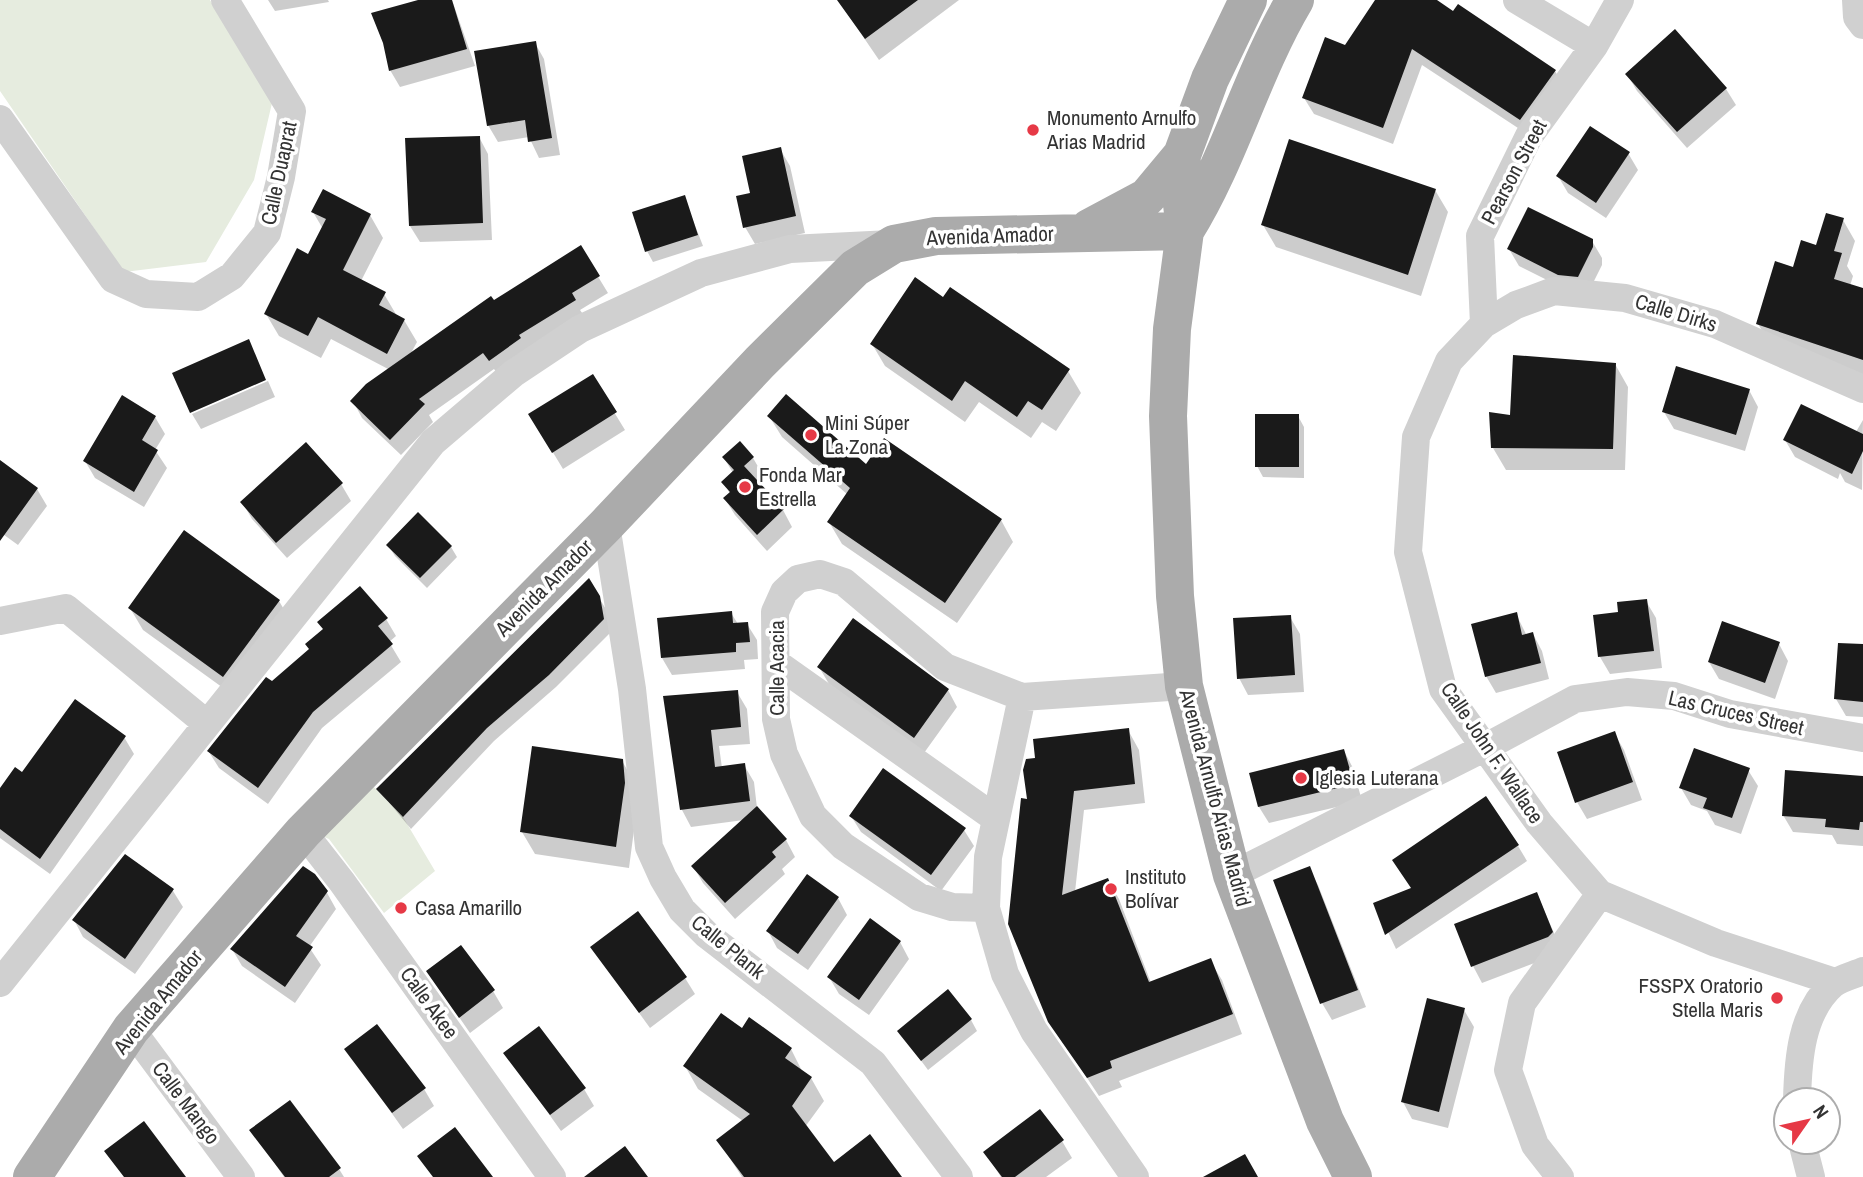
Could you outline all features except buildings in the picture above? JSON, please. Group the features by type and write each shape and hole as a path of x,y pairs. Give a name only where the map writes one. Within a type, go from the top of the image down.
{"main road":[{"name":"Avenida Arnulfo Arias Madrid","path":"1248,0 1210,79 1182,155 1180,186 1185,232 1172,329 1168,416 1170,539 1184,686 1232,874 1325,1121 1353,1177"},
{"name":"Avenida Arnulfo Arias Madrid","path":"1185,232 1207,197 1248,96 1295,0"},
{"path":"1077,233 1140,202 1154,191 1182,155"},
{"name":"Avenida Amador","path":"32,1177 131,1029 303,832 606,525 841,281 866,260 894,244 936,236 1185,232"}],"street":[{"name":"Calle Duaprat","path":"0,119 113,279 146,294 198,297 232,276 267,233 281,177 292,111 225,0"},
{"path":"1517,0 1594,46"},
{"name":"Pearson Street","path":"1484,324 1480,236 1529,136 1594,46 1620,0"},
{"path":"1856,0 1857,17 1863,25"},
{"path":"0,983 433,442 514,373 580,330 701,273 790,249 894,244"},
{"name":"Calle Dirks","path":"1484,324 1516,305 1554,291 1625,298 1715,324 1863,390"},
{"name":"Calle John F. Wallace","path":"1484,324 1449,361 1416,437 1408,552 1443,690 1539,823 1600,894 1716,943 1835,982"},
{"name":"Calle Plank","path":"606,525 632,689 649,847 663,878 682,909 708,935 873,1063 959,1177"},
{"name":"Calle Acacia","path":"986,908 952,907 919,897 826,833 813,816 779,738 775,612 784,592 799,579 820,574 844,582 945,667 1022,697"},
{"path":"0,621 66,608 206,723"},
{"path":"776,663 995,818"},
{"path":"1135,1177 1034,1031 1005,974 986,908 988,857 1022,697 1184,686"},
{"name":"Las Cruces Street","path":"1232,874 1484,748 1575,699 1626,692 1674,696 1730,714 1863,738"},
{"name":"Calle Akee","path":"303,832 350,893 552,1177"},
{"path":"1560,1177 1535,1145 1508,1070 1522,1003 1600,894"},
{"path":"1797,1086 1798,1056 1814,1006 1835,982 1863,971"},
{"name":"Calle Mango","path":"131,1029 241,1177"},
{"path":"1806,1156 1811,1177"}],"shaded area":[{"path":"0,0 210,0 272,103 254,180 206,262 124,272 0,91"},
{"path":"370,783 403,817 435,871 384,913 329,839 315,833"}],"place":[{"name":"Monumento Arnulfo Arias Madrid","path":"1033,130"},
{"name":"Mini Súper La Zona","path":"811,435"},
{"name":"Fonda Mar Estrella","path":"745,487"},
{"name":"Iglesia Luterana","path":"1301,778"},
{"name":"Instituto Bolívar","path":"1111,889"},
{"name":"Casa Amarillo","path":"401,908"},
{"name":"FSSPX Oratorio Stella Maris","path":"1777,998"}]}
